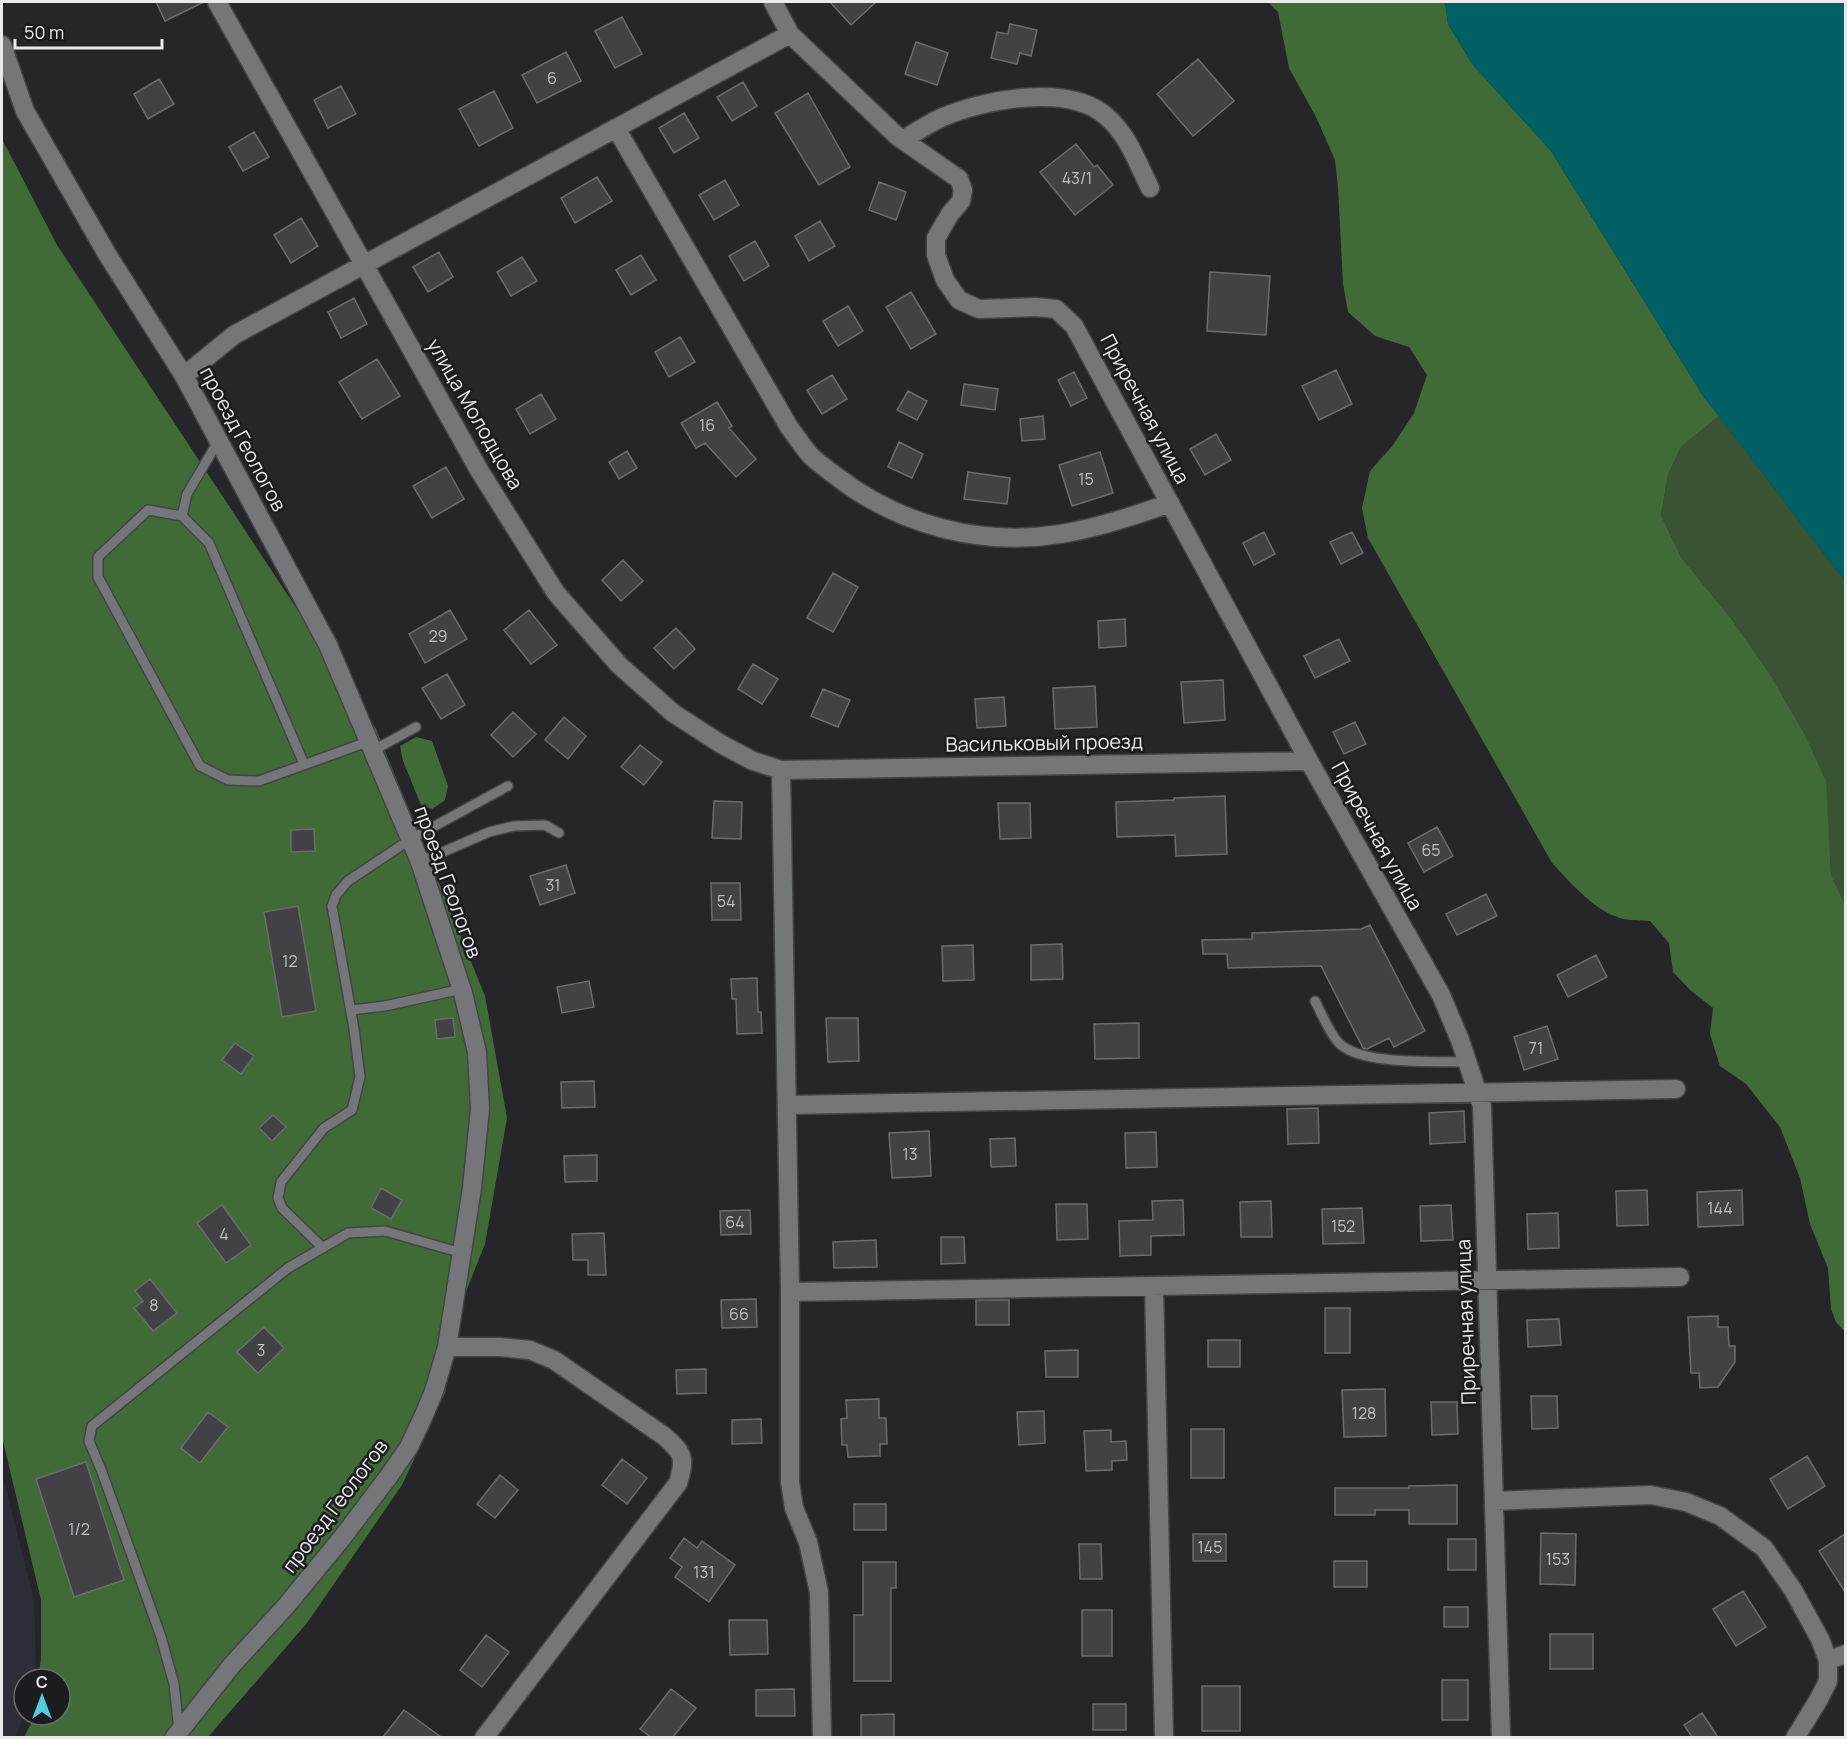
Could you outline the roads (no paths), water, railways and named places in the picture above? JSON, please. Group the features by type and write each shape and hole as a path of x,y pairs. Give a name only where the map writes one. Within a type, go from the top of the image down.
{"street":[{"name":"улица Молодцова","path":"218,2 479,470 556,593 618,666 673,713 721,744 753,760 781,770"},
{"name":"Приречная улица","path":"773,2 790,34 903,140 959,179 963,190 961,201 950,214 936,238 936,255 945,280 959,300 979,309 1036,307 1056,309 1074,326 1309,761 1441,995 1482,1106 1501,1737"},
{"path":"184,376 234,335 790,34"},
{"name":"проезд Геологов","path":"2,45 25,111 107,254 184,376 328,645 420,862 462,989 477,1052 480,1109 472,1188 447,1347 424,1415 409,1447 389,1476 286,1606 232,1665 176,1734"},
{"path":"903,140 943,117 981,105 1028,98 1056,97 1086,102 1108,117 1129,145 1150,188"},
{"path":"616,128 789,427 813,458 853,489 905,517 955,533 1005,537 1058,534 1117,521 1170,504"},
{"name":"Васильковый проезд","path":"781,770 1309,761"},
{"path":"781,770 790,1293 790,1482 794,1508 808,1542 819,1592 822,1737"},
{"path":"787,1105 1676,1089"},
{"path":"790,1293 1680,1277"},
{"path":"1154,1286 1164,1737"},
{"path":"447,1347 499,1347 530,1350 554,1360 664,1436 679,1449 683,1465 678,1483 484,1737"},
{"path":"1494,1500 1651,1495 1686,1502 1720,1516 1764,1548 1793,1590 1820,1639 1837,1657 1828,1682 1795,1737"}],"lane":[{"path":"182,516 187,494 219,440"},
{"path":"304,764 209,543 182,516 148,510 98,557 98,577 200,766 228,780 259,781 304,764 372,746 416,727"},
{"path":"323,1248 282,1208 278,1198 281,1182 324,1128 352,1110 360,1077 351,1010 332,906 336,895 348,881 411,838 508,786"},
{"path":"420,862 489,832 514,826 545,825 560,833"},
{"path":"351,1010 385,1006 462,989"},
{"path":"1315,1001 1339,1044 1356,1053 1377,1058 1467,1062"},
{"path":"176,1734 174,1684 161,1637 89,1441 92,1426 288,1268 348,1233 386,1231 462,1253"}],"water":[{"path":"1445,2 1845,2 1845,581 1703,396 1551,151 1473,65 1448,24"}]}
